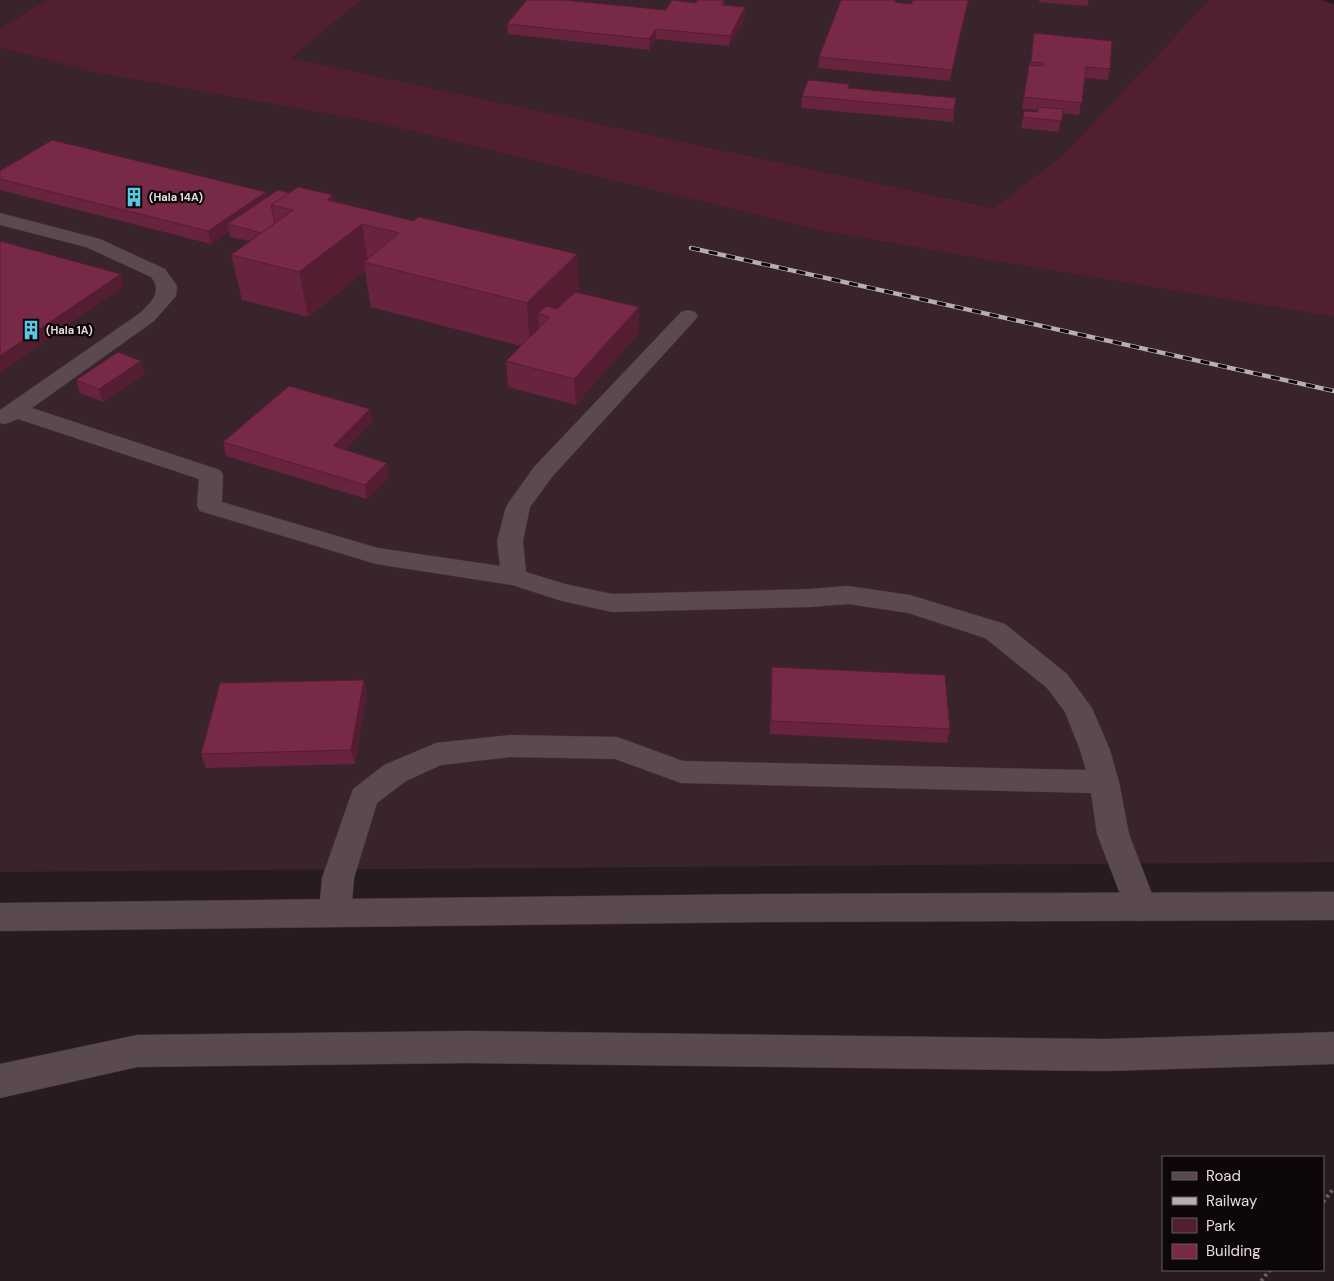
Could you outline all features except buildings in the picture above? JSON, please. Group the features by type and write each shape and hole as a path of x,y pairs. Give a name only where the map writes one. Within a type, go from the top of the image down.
{"street":[{"path":"0,219 93,243 158,273 165,281 168,292 162,302 146,317 8,415"},
{"path":"514,577 510,541 518,507 543,472 688,316"},
{"path":"8,415 211,476 209,506 376,556 514,577 562,592 612,603 810,598 848,595 910,604 994,631 1028,656 1057,681 1078,708 1095,750 1104,782 1113,834 1141,907"},
{"path":"335,913 338,878 364,797 395,773 436,754 511,746 616,748 681,772 1104,782"},
{"path":"0,917 1334,906"},
{"path":"0,1081 137,1051 468,1047 1105,1055 1334,1048"}],"path":[{"path":"1324,1201 1334,1188"},
{"path":"1261,1281 1269,1271"}],"shaded area":[{"path":"0,0 47,0 0,28"},
{"path":"361,0 1209,0 1062,156 995,208 290,58"},
{"path":"0,48 97,73 373,122 818,230 1334,317 1334,862 0,872"}],"green space":[{"path":"47,0 361,0 291,58 994,208 1062,156 1209,0 1320,0 1334,4 1334,317 818,230 373,122 97,73 0,48 0,28"}],"railway":[{"path":"691,248 1334,391"}],"place":[{"name":"(Hala 14A)","path":"134,197"},
{"name":"(Hala 1A)","path":"31,330"}]}
